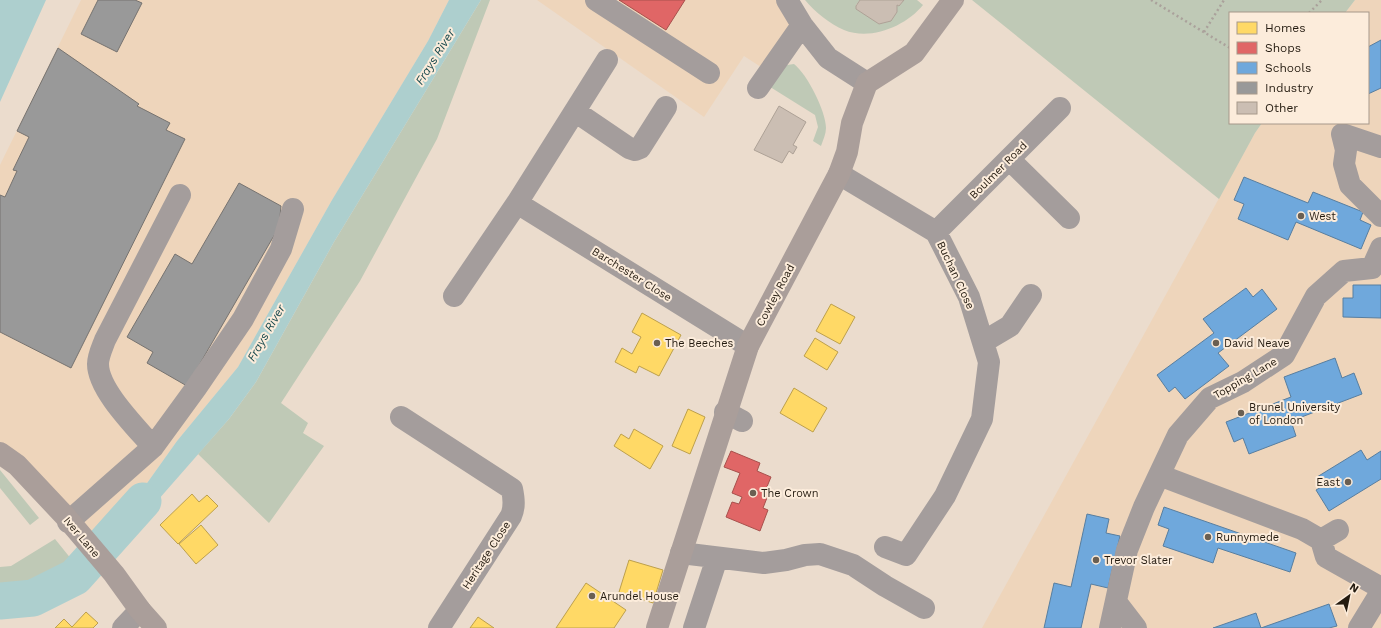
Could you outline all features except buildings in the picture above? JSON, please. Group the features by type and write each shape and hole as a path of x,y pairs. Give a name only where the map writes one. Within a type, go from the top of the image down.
{"main road":[{"path":"867,83 914,53 953,0"},
{"name":"Cowley Road","path":"657,628 681,553 734,417 748,346 838,174 847,152 852,122 867,83"},
{"name":"Iver Lane","path":"0,453 17,465 114,574 140,610 156,628"}],"street":[{"path":"596,0 709,72"},
{"path":"788,0 802,25 828,58 867,83"},
{"path":"758,88 802,25"},
{"path":"454,296 576,112 607,60"},
{"path":"576,112 629,148 635,150 640,148 666,107"},
{"name":"Boulmer Road","path":"936,232 1060,108"},
{"path":"1340,128 1381,147"},
{"path":"1340,128 1346,150 1344,164 1350,185 1381,216"},
{"path":"1009,159 1069,218"},
{"name":"Buchan Close","path":"838,174 936,232 969,297 989,362 982,419 945,496 906,555 885,547"},
{"path":"153,446 108,390 101,377 98,364 105,340 180,195"},
{"name":"Barchester Close","path":"517,203 748,346"},
{"path":"74,529 153,446 244,319 281,249 293,209"},
{"name":"Topping Lane","path":"1110,628 1128,550 1144,507 1178,435 1210,398 1243,382 1284,355 1316,296 1344,271 1376,268 1381,248"},
{"path":"983,342 1010,326 1031,295"},
{"name":"Heritage Close","path":"401,417 512,489 514,497 511,516 439,628"},
{"path":"1159,475 1302,529 1330,535 1326,557 1381,588"},
{"path":"681,553 764,563 786,560 805,555 820,554 853,565 885,586 924,608"},
{"path":"694,628 718,558"},
{"path":"1360,628 1381,592"},
{"path":"1116,602 1136,628"},
{"path":"123,628 140,610"}],"path":[{"path":"1151,0 1229,47"},
{"path":"1204,32 1224,0"},
{"path":"1310,12 1322,0"}],"shaded area":[{"path":"81,0 449,0 428,41 332,200 238,367 177,441 140,493 91,542 0,447 0,165"},
{"path":"537,0 784,0 797,22 764,69 744,56 704,117"},
{"name":"Brunel University of London","path":"1355,0 1381,0 1381,628 982,628 1261,124 1369,124 1369,12 1346,12"}],"green space":[{"path":"481,0 490,0 437,139 360,281 281,403 308,423 303,433 324,446 269,523 198,454 229,419 256,382 334,242"},
{"path":"805,0 860,0 856,5 857,9 879,24 891,21 897,12 897,5 899,6 904,0 917,0 923,5 916,13 898,25 887,30 865,34 844,30 833,24 813,9"},
{"path":"972,0 1355,0 1346,12 1229,12 1229,124 1261,124 1219,199"},
{"path":"794,64 810,84 823,112 826,128 821,146 813,141 818,127 815,115 767,85 787,65"},
{"path":"0,470 39,518 30,525 0,488"},
{"path":"55,539 72,560 28,593 12,597 0,597 0,567 11,566"}],"water":[{"path":"0,0 46,0 0,102"},
{"path":"449,0 481,0 334,242 256,382 229,419 116,548 102,530 140,493 177,441 238,367 332,200 428,41"},
{"path":"72,560 90,581 54,603 0,612 0,597 12,597 28,593"}],"waterway":[{"name":"Frays River","path":"0,601 33,598 75,577 143,501"}],"place":[{"name":"West","path":"1301,216"},
{"name":"The Beeches","path":"657,343"},
{"name":"David Neave","path":"1216,343"},
{"name":"Brunel University of London","path":"1241,413"},
{"name":"East","path":"1348,482"},
{"name":"The Crown","path":"753,493"},
{"name":"Runnymede","path":"1208,537"},
{"name":"Trevor Slater","path":"1096,560"},
{"name":"Arundel House","path":"592,596"}]}
